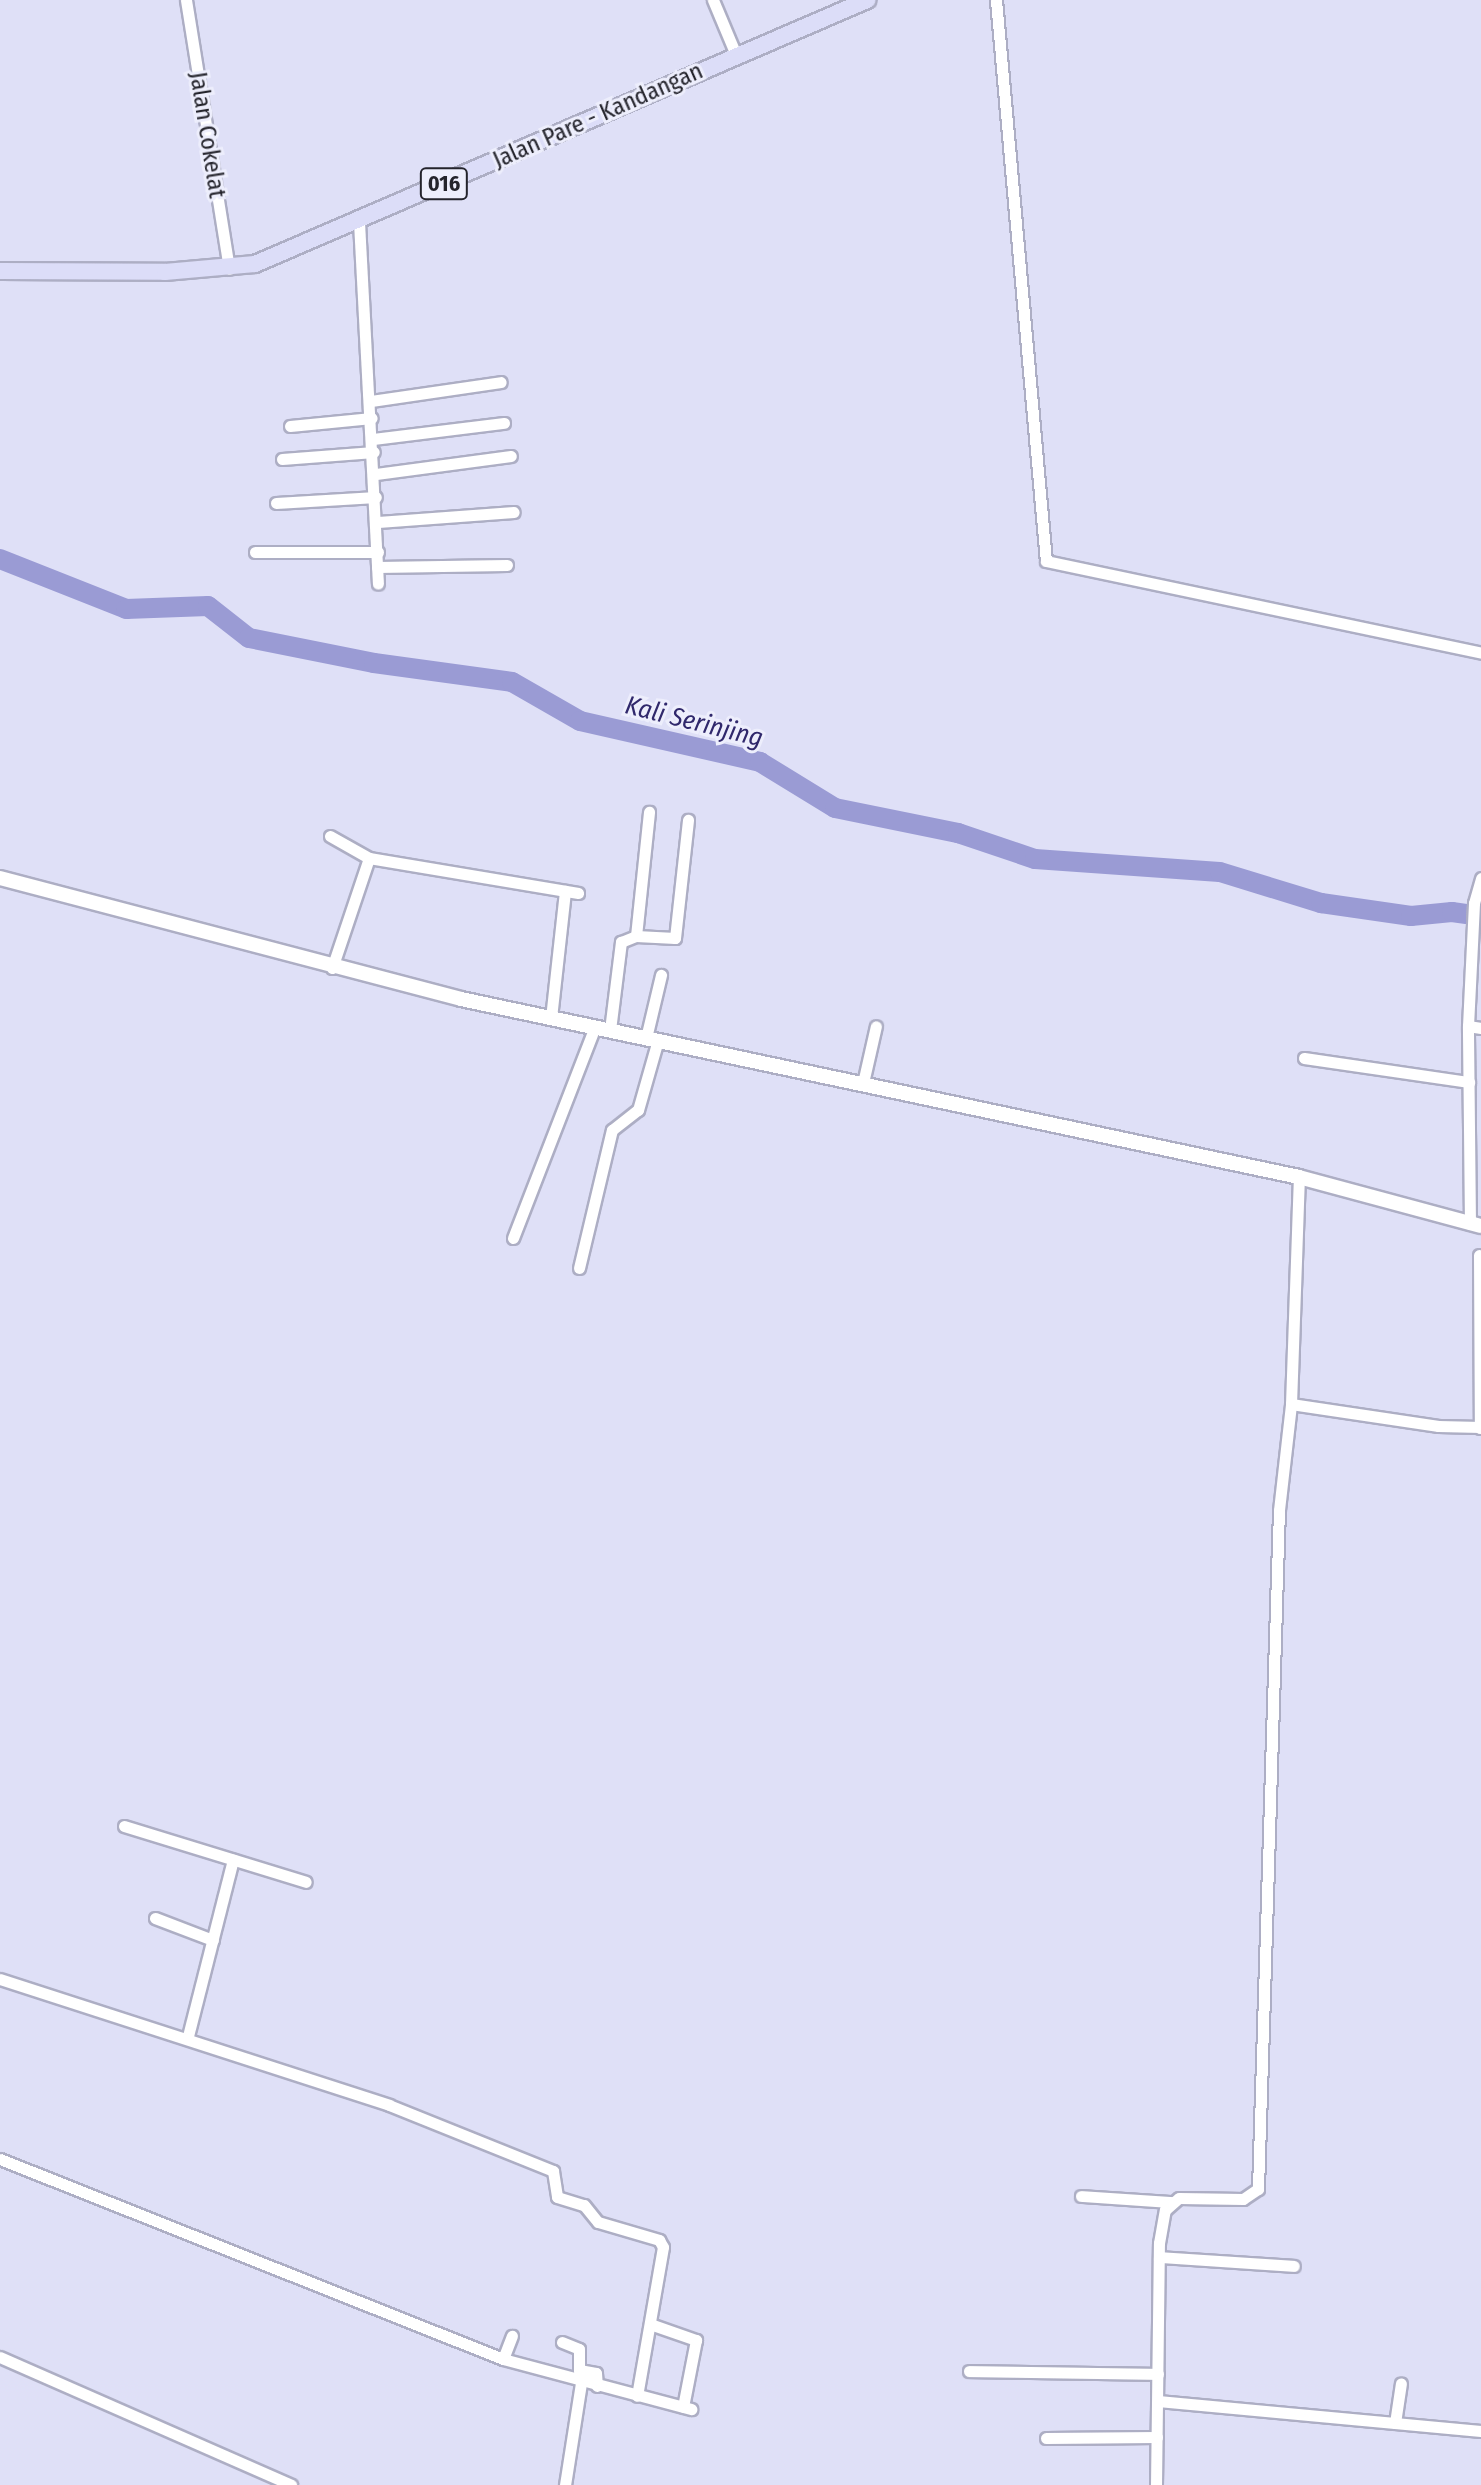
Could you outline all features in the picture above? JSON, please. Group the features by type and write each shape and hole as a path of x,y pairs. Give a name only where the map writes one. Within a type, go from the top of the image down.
{"main road":[{"name":"Jalan Pare - Kandangan","path":"0,271 229,269 359,222 867,0"}],"street":[{"name":"Jalan Cokelat","path":"186,0 229,269"},
{"path":"713,0 736,55"},
{"path":"996,0 1046,561 1481,653"},
{"path":"359,222 376,474 378,584"},
{"path":"371,401 501,382"},
{"path":"290,426 372,418"},
{"path":"373,439 504,423"},
{"path":"282,459 374,452"},
{"path":"376,474 511,456"},
{"path":"276,503 376,497"},
{"path":"378,522 514,512"},
{"path":"255,552 378,552"},
{"path":"377,567 507,565"},
{"path":"636,936 649,812"},
{"path":"610,1030 621,942 636,936 675,938 688,820"},
{"path":"330,836 369,858 572,892 551,1018"},
{"path":"332,968 369,858"},
{"path":"0,878 332,968 551,1018 1299,1177 1476,1225 1468,1026 1474,903 1481,878"},
{"path":"579,1268 612,1130 638,1110 661,975"},
{"path":"863,1083 876,1026"},
{"path":"1468,1026 1481,1028"},
{"path":"513,1238 595,1027"},
{"path":"1304,1058 1469,1082"},
{"path":"1081,2196 1172,2202 1249,2198 1258,2189 1279,1510 1291,1404 1299,1177"},
{"path":"1291,1404 1438,1426 1481,1428 1479,1255"},
{"path":"124,1826 306,1882"},
{"path":"188,2036 233,1860"},
{"path":"155,1918 213,1940"},
{"path":"0,1979 188,2036 389,2105 553,2171 557,2197 584,2205 598,2222 662,2243 637,2396"},
{"path":"0,2159 503,2359 581,2383 687,2408 696,2340 650,2324"},
{"path":"1156,2485 1160,2224 1172,2202"},
{"path":"1159,2257 1294,2266"},
{"path":"503,2359 512,2336"},
{"path":"562,2342 579,2349 579,2370 596,2373 597,2386"},
{"path":"0,2357 291,2485"},
{"path":"969,2371 1158,2374"},
{"path":"565,2485 581,2383"},
{"path":"1395,2423 1401,2383"},
{"path":"1158,2401 1481,2431"},
{"path":"1046,2438 1157,2437"}],"waterway":[{"name":"Kali Serinjing","path":"0,559 126,609 208,606 249,638 374,663 512,682 580,721 760,762 835,808 958,833 1035,859 1220,872 1321,903 1411,916 1452,912 1481,916"}]}
